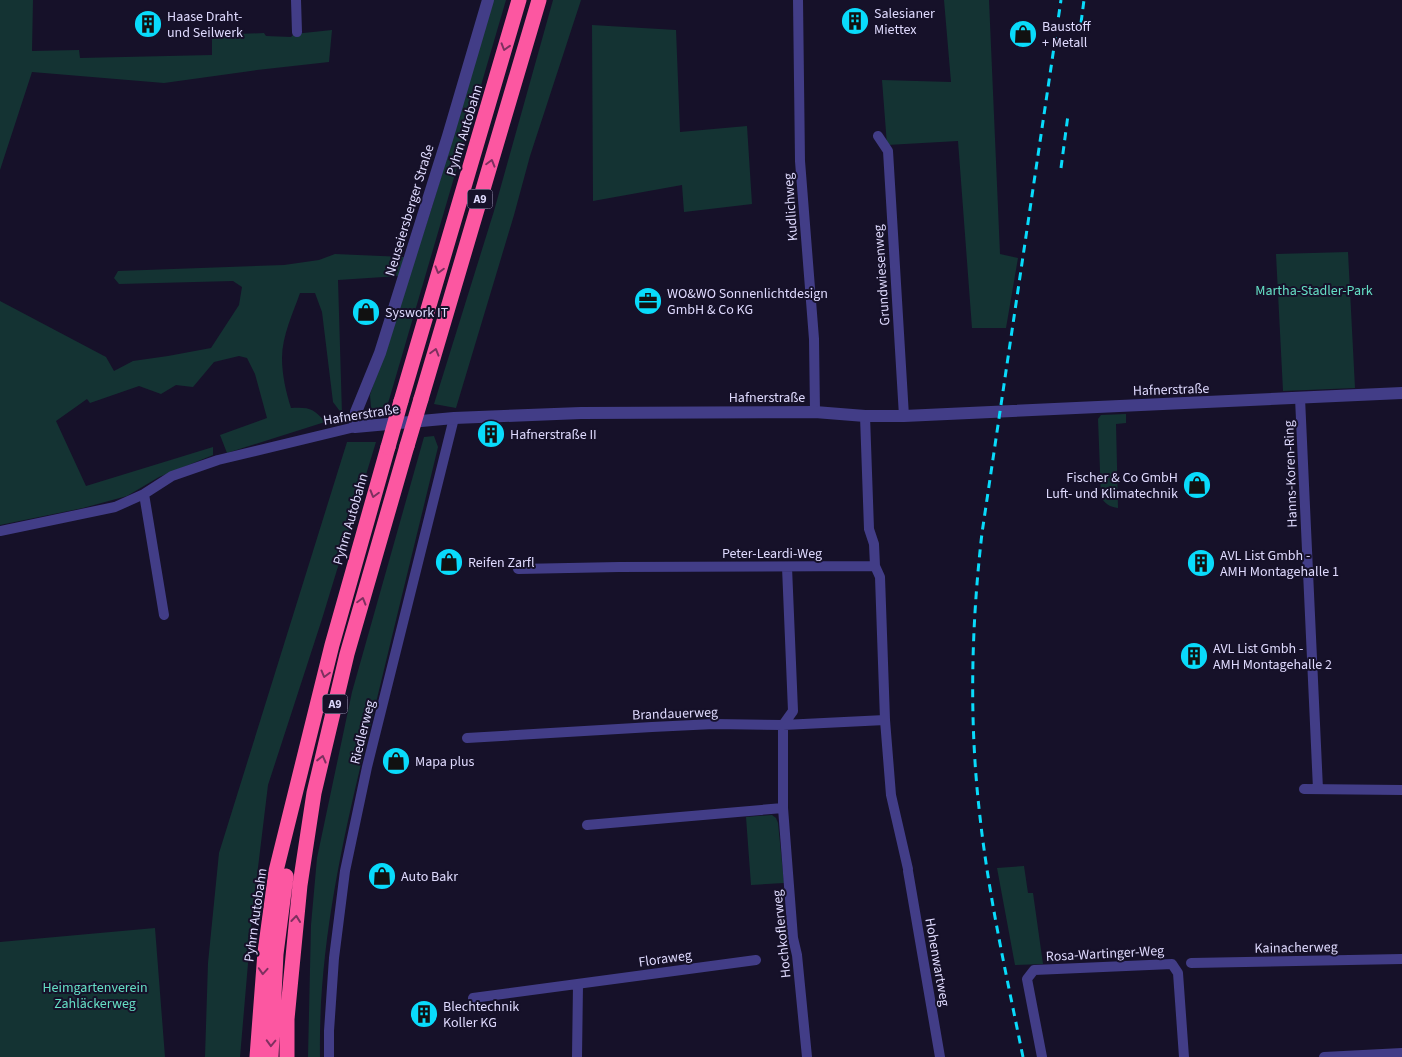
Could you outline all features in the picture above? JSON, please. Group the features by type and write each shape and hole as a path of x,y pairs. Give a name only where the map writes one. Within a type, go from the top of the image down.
{"highway":[{"name":"Pyhrn Autobahn","path":"257,1057 265,952 276,871 291,807 330,654 388,447 519,0"},
{"name":"A9","path":"286,1057 288,1011 300,885 314,793 348,654 407,446 539,0"},
{"path":"271,1057 276,954 286,872 291,807"}],"street":[{"path":"296,0 297,32"},
{"name":"Neuseiersberger Straße","path":"355,427 356,412 380,353 448,136 488,0"},
{"name":"Kudlichweg","path":"798,0 800,161 814,339 815,412"},
{"name":"Grundwiesenweg","path":"878,136 888,151 904,416"},
{"name":"Hafnerstraße","path":"0,532 115,508 144,494 172,476 218,460 355,427 454,418 581,413 815,412 865,416 904,416 1402,393"},
{"name":"Hanns-Koren-Ring","path":"1300,398 1318,789"},
{"path":"865,416 869,529 874,544 875,566 880,577 885,720"},
{"name":"Riedlerweg","path":"329,1057 334,958 345,871 368,767 454,418"},
{"path":"144,494 164,615"},
{"name":"Peter-Leardi-Weg","path":"518,568 875,566"},
{"name":"Hochkoflerweg","path":"787,567 792,711 783,725 783,808 793,938 807,1057"},
{"name":"Brandauerweg","path":"468,738 714,724 783,725 885,720"},
{"name":"Hohenwartweg","path":"885,720 891,795 908,870 940,1057"},
{"path":"1304,789 1402,790"},
{"path":"587,825 783,808"},
{"name":"Kainacherweg","path":"1190,963 1402,959"},
{"name":"Floraweg","path":"473,998 756,960"},
{"name":"Rosa-Wartinger-Weg","path":"1042,1057 1027,979 1034,970 1172,964 1178,973 1184,1057"},
{"path":"577,1057 578,985"},
{"path":"1324,1057 1402,1053"}],"green space":[{"path":"0,0 33,0 32,51 79,50 80,58 212,55 212,39 217,35 264,33 266,36 291,37 294,34 332,30 329,62 164,83 32,72 0,170"},
{"path":"493,0 506,0 384,417 377,414 371,408 370,395 432,207"},
{"path":"553,0 581,0 530,156 456,408 434,404 494,211"},
{"path":"944,0 989,0 1000,254 1018,258 1006,328 972,328 958,141 887,145 882,80 951,82"},
{"path":"592,25 676,30 680,132 747,126 752,204 684,212 682,185 593,201"},
{"name":"Martha-Stadler-Park","path":"1348,252 1355,388 1283,391 1276,254"},
{"path":"335,254 404,257 399,276 338,280 342,414 333,402 322,312 315,293 300,293 288,325 282,350 285,383 291,408 310,409 325,422 227,453 220,435 267,418 255,374 247,358 239,356 214,362 193,387 176,385 161,394 139,386 90,403 87,399 56,421 86,486 213,447 213,455 159,477 127,496 83,508 0,525 0,301 106,357 114,371 133,361 211,348 239,305 242,287 233,281 119,284 114,278 118,271 284,265 319,260"},
{"path":"1126,414 1126,423 1116,424 1118,508 1108,505 1101,497 1098,419 1101,415"},
{"path":"434,436 438,447 353,796 336,882 324,969 320,1057 308,1057 311,925 317,858 352,692 424,437"},
{"path":"347,442 376,442 322,619 268,785 252,917 240,1057 205,1057 208,963 219,853"},
{"path":"772,815 778,823 784,883 751,885 746,817"},
{"path":"1024,866 1028,893 1033,893 1043,964 1015,965 997,868"},
{"name":"Heimgartenverein Zahläckerweg","path":"155,928 165,1057 0,1057 0,942"}],"railway":[{"path":"1023,1057 993,908 980,817 974,746 974,640 982,533 1061,0"},
{"path":"1081,23 1084,0"},
{"path":"1061,168 1068,115"}],"place":[{"name":"Salesianer Miettex","path":"855,21"},
{"name":"Haase Draht- und Seilwerk","path":"148,24"},
{"name":"Baustoff + Metall","path":"1023,34"},
{"name":"WO&WO Sonnenlichtdesign GmbH & Co KG","path":"648,301"},
{"name":"Syswork IT","path":"366,312"},
{"name":"Hafnerstraße II","path":"491,434"},
{"name":"Fischer & Co GmbH Luft- und Klimatechnik","path":"1197,485"},
{"name":"Reifen Zarfl","path":"449,562"},
{"name":"AVL List Gmbh - AMH Montagehalle 1","path":"1201,563"},
{"name":"AVL List Gmbh - AMH Montagehalle 2","path":"1194,656"},
{"name":"Mapa plus","path":"396,761"},
{"name":"Auto Bakr","path":"382,876"},
{"name":"Blechtechnik Koller KG","path":"424,1014"}]}
